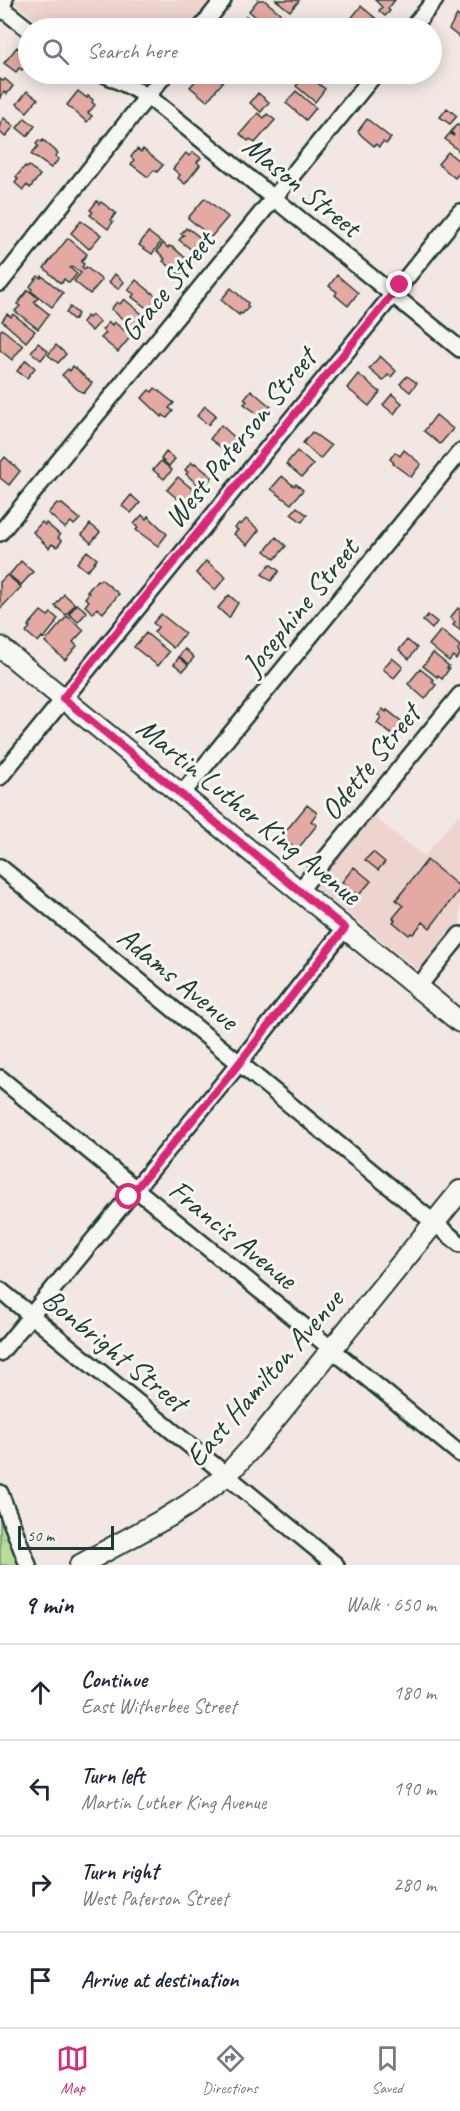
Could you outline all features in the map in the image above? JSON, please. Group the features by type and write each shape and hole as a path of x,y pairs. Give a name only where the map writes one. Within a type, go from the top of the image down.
{"street":[{"path":"209,18 223,0"},
{"path":"420,18 435,0"},
{"path":"0,7 18,21"},
{"name":"Mason Street","path":"124,84 147,96 460,349"},
{"path":"0,283 157,84"},
{"name":"Grace Street","path":"0,533 367,84"},
{"name":"West Paterson Street","path":"0,777 460,212"},
{"name":"Josephine Street","path":"181,795 460,452"},
{"name":"Martin Luther King Avenue","path":"0,647 460,1022"},
{"name":"Odette Street","path":"299,891 460,694"},
{"name":"Adams Avenue","path":"0,867 460,1244"},
{"path":"0,1353 240,1062 345,928"},
{"path":"417,987 460,935"},
{"name":"Francis Avenue","path":"0,1078 460,1454"},
{"name":"East Hamilton Avenue","path":"80,1565 168,1517 227,1475 254,1445 460,1191"},
{"name":"Bonbright Street","path":"0,1290 336,1565"},
{"path":"0,1493 28,1565"}],"shaded area":[{"path":"14,0 212,0 198,18 33,18"},
{"path":"460,813 460,924 420,972 314,886 370,814 424,856"}],"green space":[{"path":"0,1515 18,1565 0,1565"}],"building":[{"path":"258,0 264,0 280,13 276,18 257,18 249,11"},
{"path":"276,0 298,0 299,1 290,11"},
{"path":"375,0 395,0 385,16 379,11 382,7"},
{"path":"361,6 375,18 352,18"},
{"path":"457,15 460,18 460,38 449,29"},
{"path":"17,47 18,69 16,72 4,63"},
{"path":"0,79 3,81 5,79 13,86 7,94 4,92 0,98"},
{"path":"193,84 221,84 207,101 190,87"},
{"path":"298,84 319,84 325,89 315,102 296,86"},
{"path":"27,91 38,99 27,112 17,104"},
{"path":"78,91 93,100 95,105 88,113 92,116 87,122 67,105"},
{"path":"296,91 316,108 306,120 286,103"},
{"path":"258,93 269,102 261,112 250,103"},
{"path":"447,108 457,116 450,124 440,117"},
{"path":"258,113 264,118 267,114 275,120 255,143 250,139 248,141 240,134"},
{"path":"4,118 14,126 5,137 0,132 0,123"},
{"path":"25,118 35,126 27,136 17,128"},
{"path":"367,119 391,138 386,144 383,142 379,147 376,144 374,146 361,135 358,131"},
{"path":"457,124 460,127 460,152 445,139 450,133 454,135 451,132"},
{"path":"39,140 42,142 43,140 58,153 55,156 59,159 51,168 31,154 38,146 36,144"},
{"path":"137,149 141,152 143,149 163,165 148,177 131,164 134,160 131,157"},
{"path":"193,152 201,158 197,162 200,165 185,184 173,169 186,153 189,156"},
{"path":"448,152 460,162 460,172 455,178 438,164"},
{"path":"25,166 27,168 29,166 40,175 30,188 27,185 23,190 15,183 18,179 16,177"},
{"path":"205,198 228,217 211,237 188,218"},
{"path":"97,201 116,213 108,229 90,215 93,212 90,210"},
{"path":"81,221 101,235 89,249 71,233"},
{"path":"186,228 203,240 201,243 204,246 197,254 179,240"},
{"path":"148,232 161,242 152,254 139,245"},
{"path":"68,238 87,254 81,262 84,264 82,267 84,269 86,267 102,280 90,294 74,281 81,273 72,267 70,268 77,274 69,283 64,279 62,283 59,282 44,268"},
{"path":"163,243 168,248 169,246 174,248 191,263 180,275 163,261 165,259 157,251"},
{"path":"115,274 124,282 118,289 109,282"},
{"path":"337,275 358,293 348,306 335,295 337,292 329,286"},
{"path":"38,276 41,278 42,276 63,293 52,307 31,291 30,286"},
{"path":"136,280 160,302 152,312 132,297 134,294 128,290"},
{"path":"231,288 248,303 249,307 242,314 239,315 221,300"},
{"path":"28,290 38,298 34,302 49,314 38,329 15,311 20,306 17,304"},
{"path":"124,299 147,318 140,326 136,323 132,327 111,309 117,302 120,304"},
{"path":"70,307 78,314 74,320 66,313"},
{"path":"7,314 11,317 13,314 35,331 26,342 2,321"},
{"path":"92,315 100,322 92,331 82,322 87,316 89,318"},
{"path":"109,322 112,325 114,322 131,336 118,352 101,338 106,333 102,330"},
{"path":"2,329 23,346 12,360 0,350 0,331"},
{"path":"38,343 48,351 41,360 31,352"},
{"path":"56,345 66,354 58,363 48,355"},
{"path":"380,356 396,371 383,381 369,369"},
{"path":"26,360 35,368 27,378 17,371"},
{"path":"73,366 92,383 84,393 62,375 68,369 70,371"},
{"path":"358,374 380,392 369,406 347,388"},
{"path":"407,376 417,383 410,392 400,384"},
{"path":"155,388 174,403 169,408 173,411 167,418 163,415 162,417 142,398 149,390 152,392"},
{"path":"251,390 271,407 262,417 244,404 247,401 244,399"},
{"path":"392,394 402,403 394,414 383,405"},
{"path":"205,406 216,415 208,425 197,416"},
{"path":"436,415 453,429 440,444 424,431"},
{"path":"221,425 241,443 231,455 210,439"},
{"path":"312,432 331,446 320,459 303,443"},
{"path":"404,450 421,464 411,477 393,464 390,459 395,452 400,456"},
{"path":"297,451 313,465 302,477 286,464"},
{"path":"166,452 175,459 169,466 161,459"},
{"path":"5,457 20,471 9,485 0,478 0,463"},
{"path":"161,461 172,470 164,479 153,470"},
{"path":"191,462 212,477 202,489 186,474 188,472 185,470"},
{"path":"282,476 303,490 291,504 271,489"},
{"path":"178,477 196,492 185,505 167,490"},
{"path":"131,495 140,503 131,513 122,506"},
{"path":"57,503 62,504 80,519 74,525 71,522 65,528 48,513"},
{"path":"297,507 307,515 302,522 291,514"},
{"path":"142,515 146,519 148,516 167,534 158,546 136,530 138,528 134,524"},
{"path":"246,519 259,530 247,545 234,534 238,530 235,528 239,523 241,525"},
{"path":"42,522 60,535 58,538 62,541 57,547 52,544 49,548 33,532"},
{"path":"90,524 100,532 91,543 82,535"},
{"path":"276,537 286,546 275,559 265,551"},
{"path":"87,551 97,559 87,571 77,563"},
{"path":"21,561 33,572 21,585 9,575"},
{"path":"206,561 226,577 215,590 196,573"},
{"path":"270,564 279,571 271,581 262,574"},
{"path":"7,575 21,587 0,609 0,582"},
{"path":"101,579 119,594 103,613 97,608 93,613 85,606 89,601 85,598 97,580"},
{"path":"64,594 75,604 66,615 55,606"},
{"path":"229,595 238,603 229,618 218,608"},
{"path":"77,604 87,612 78,622 69,614"},
{"path":"458,608 460,610 460,630 453,625 455,622 450,618"},
{"path":"41,611 48,616 51,613 58,619 44,638 42,637 38,642 26,632 30,627 28,626"},
{"path":"161,614 185,633 173,648 154,632 158,627 153,623"},
{"path":"428,615 437,622 432,629 423,621"},
{"path":"67,616 84,630 73,642 77,646 65,660 45,642"},
{"path":"441,630 460,646 458,650 460,654 456,659 453,656 449,661 429,645"},
{"path":"146,633 169,652 158,666 134,647"},
{"path":"407,640 417,648 409,659 399,650"},
{"path":"185,649 194,657 189,664 179,656"},
{"path":"433,653 449,666 442,679 423,666"},
{"path":"179,657 188,665 183,671 174,664"},
{"path":"392,658 403,667 394,678 383,669"},
{"path":"420,669 434,680 432,682 436,685 425,699 408,684"},
{"path":"383,709 401,721 399,724 403,727 395,737 377,723 381,717 378,715"},
{"path":"307,805 317,813 311,821 317,825 297,850 281,837"},
{"path":"373,852 385,862 378,870 365,860"},
{"path":"427,860 460,889 430,928 423,922 413,934 409,935 393,922 395,920 393,918 403,906 396,900"},
{"path":"354,867 371,881 359,895 355,892 353,895 342,882"}],"route":[{"path":"129,1197 233,1071 345,928 63,698 400,285"}]}
